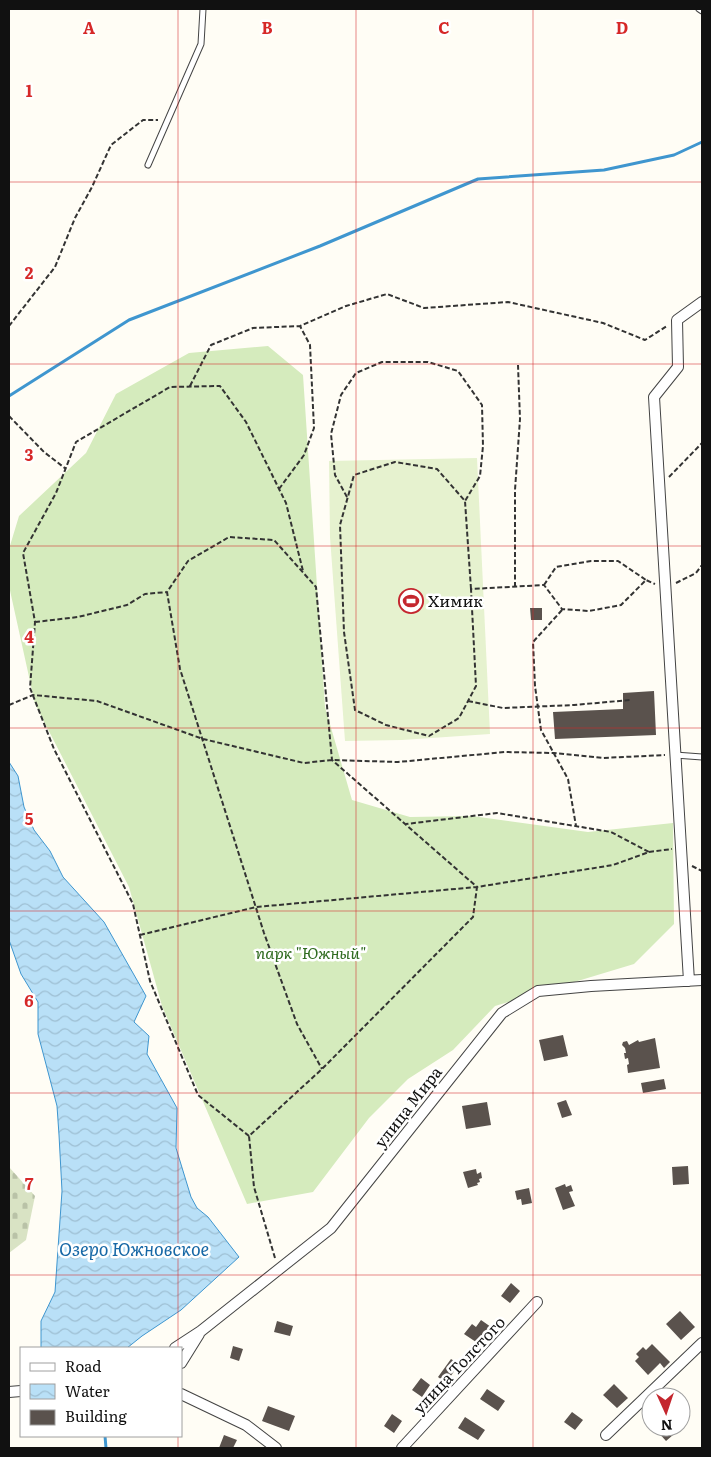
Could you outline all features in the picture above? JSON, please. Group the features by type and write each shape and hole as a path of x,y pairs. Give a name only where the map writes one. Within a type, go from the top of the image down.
{"street":[{"path":"689,981 654,397 678,367 677,320 702,302"},
{"name":"улица Мира","path":"177,1347 201,1331 331,1228 502,1013 538,991 702,980"},
{"name":"улица Толстого","path":"402,1448 537,1302"},
{"path":"182,1361 201,1331"},
{"path":"606,1435 702,1343"},
{"path":"182,1394 246,1426 276,1448"}],"lane":[{"path":"148,164 200,44 203,9"},
{"path":"675,754 702,757"}],"path":[{"path":"9,326 54,267 110,145 143,120 168,120"},
{"path":"190,386 211,345 253,328 300,326 346,306 387,294 424,308 508,302 603,323 645,340 677,320"},
{"path":"279,489 304,455 314,428 310,344 300,326"},
{"path":"348,498 336,475 331,434 342,394 356,373 382,362 428,362 458,372 482,405 483,446 480,476 465,501 476,686 459,718 428,736 386,725 355,710 344,632 340,525 348,498 354,475 395,462 437,469 465,501"},
{"path":"516,587 515,490 520,419 518,365"},
{"path":"278,1270 254,1187 249,1136 198,1095 150,981 133,904 54,749 30,688 35,622 23,553 56,493 76,442 170,386 220,386 246,422 286,503 303,572"},
{"path":"9,416 44,452 66,468"},
{"path":"659,487 702,443"},
{"path":"322,1069 297,1024 256,907 180,669 167,592 188,561 229,538 274,540 303,572 316,587 332,760 477,887"},
{"path":"544,585 556,567 591,561 618,560 646,580 664,588 696,573 702,566"},
{"path":"544,585 562,609 589,611 621,604 646,580"},
{"path":"471,589 544,585"},
{"path":"35,622 127,606 145,594 167,592"},
{"path":"562,609 533,642 540,730 568,779 576,826"},
{"path":"9,705 33,695 96,701 203,739 304,763 332,760 398,762 505,752 554,753 603,758 675,754"},
{"path":"468,701 503,708 574,706 630,700"},
{"path":"406,824 497,813 611,832 649,852"},
{"path":"140,935 256,907 477,887 614,865 649,852 681,848"},
{"path":"249,1136 322,1069 473,918 477,887"}],"green space":[{"name":"парк \"Южный\"","path":"268,346 303,375 325,707 352,800 410,817 472,816 588,832 673,823 674,924 634,964 495,1006 453,1050 408,1079 369,1118 313,1192 247,1204 162,1006 129,887 35,704 9,586 9,549 19,516 86,453 116,394 189,353"},
{"path":"477,458 490,734 402,740 345,741 330,537 329,461"},
{"path":"9,1167 35,1196 26,1240 9,1253"}],"water":[{"name":"Озеро Южновское","path":"9,762 18,776 24,807 34,830 50,851 63,877 104,922 146,996 134,1022 149,1036 147,1054 177,1108 176,1148 191,1197 197,1208 208,1217 239,1257 181,1310 128,1347 41,1347 41,1321 55,1292 62,1191 57,1106 38,1034 38,1002 21,974 9,940"}],"building":[{"path":"530,608 542,608 542,620 531,620"},
{"path":"654,691 656,735 555,739 553,712 623,709 623,693"},
{"path":"563,1035 568,1056 544,1061 539,1040"},
{"path":"655,1038 660,1068 628,1073 627,1065 629,1064 628,1058 625,1059 624,1053 626,1053 622,1045 623,1042 627,1041 629,1045 638,1040 639,1042"},
{"path":"664,1079 666,1089 643,1093 641,1083"},
{"path":"566,1100 572,1115 562,1118 557,1103"},
{"path":"487,1102 491,1125 466,1129 462,1106"},
{"path":"688,1166 689,1184 673,1185 672,1167"},
{"path":"476,1169 477,1174 481,1172 482,1178 479,1179 478,1185 468,1188 463,1172"},
{"path":"565,1184 566,1187 571,1185 573,1191 569,1192 575,1206 563,1210 555,1188"},
{"path":"529,1188 532,1203 522,1205 521,1199 517,1200 515,1191"},
{"path":"511,1283 520,1291 510,1303 501,1296"},
{"path":"680,1311 695,1327 681,1340 666,1324"},
{"path":"481,1320 491,1327 479,1344 464,1334 472,1324 476,1327"},
{"path":"277,1321 293,1326 290,1336 274,1332"},
{"path":"652,1344 670,1362 664,1368 660,1363 648,1375 635,1361 639,1357 636,1354 643,1347 646,1350"},
{"path":"233,1346 243,1349 239,1361 230,1358"},
{"path":"451,1359 459,1364 446,1383 438,1377"},
{"path":"421,1378 430,1385 422,1397 412,1390"},
{"path":"614,1384 628,1398 617,1408 603,1395"},
{"path":"487,1389 505,1401 498,1411 480,1399"},
{"path":"268,1406 295,1416 289,1431 262,1421"},
{"path":"572,1412 583,1420 575,1430 564,1422"},
{"path":"392,1414 402,1421 394,1433 384,1426"},
{"path":"465,1417 485,1430 478,1440 458,1428"},
{"path":"224,1435 237,1440 233,1448 219,1448"},
{"path":"662,1437 671,1437 666,1441"}],"waterway":[{"path":"9,396 129,320 320,246 478,179 604,170 674,155 702,142"},
{"path":"105,1437 106,1448"}],"place":[{"name":"Химик","path":"411,601"}]}
